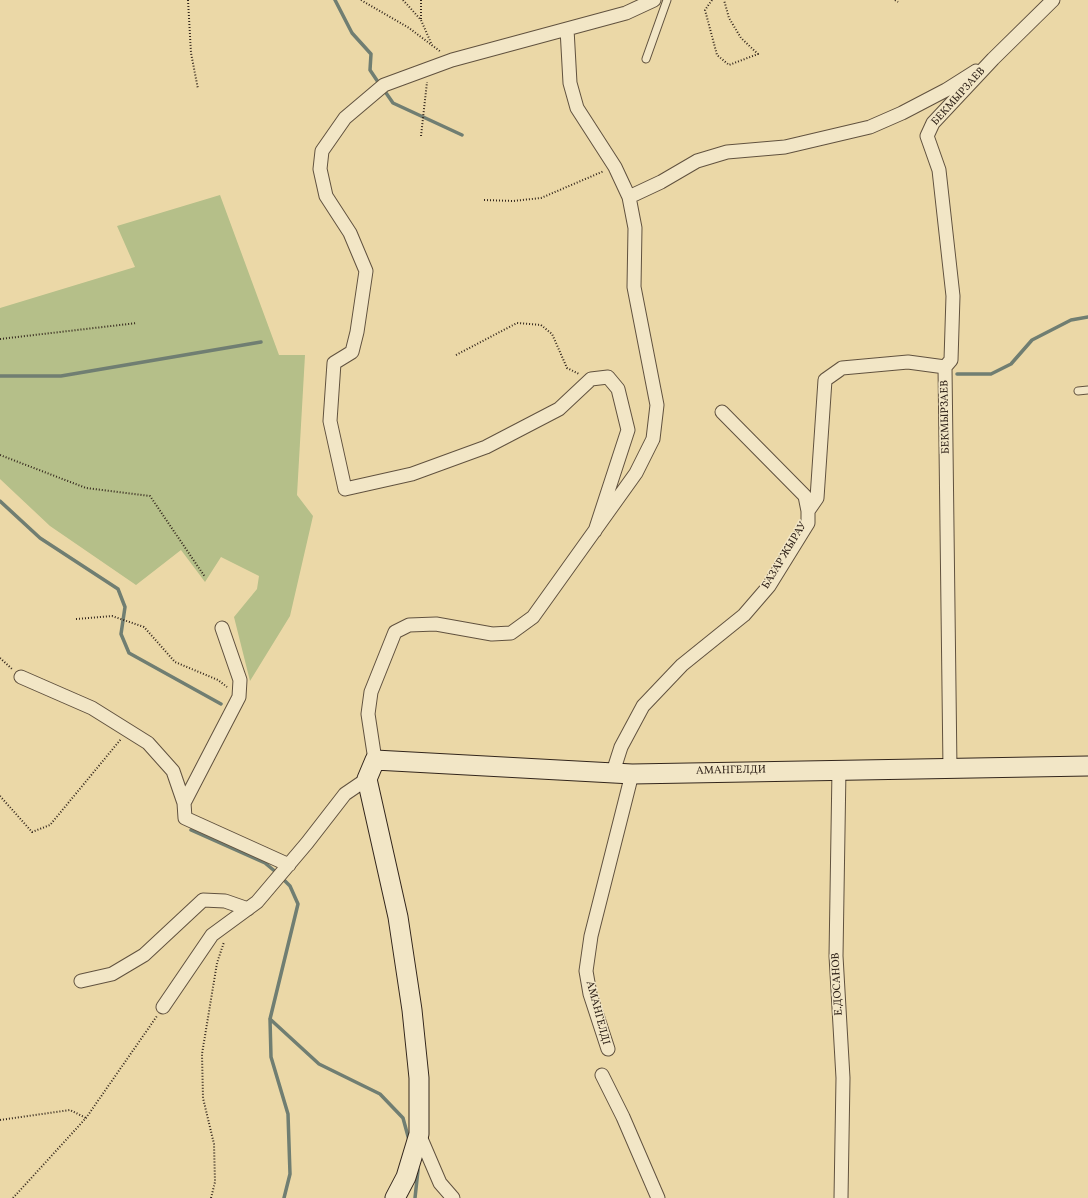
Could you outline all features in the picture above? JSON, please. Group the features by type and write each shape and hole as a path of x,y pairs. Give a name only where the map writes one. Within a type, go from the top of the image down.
{"main road":[{"name":"АМАНГЕЛДИ","path":"375,760 632,774 839,769 950,769 1088,766"},
{"path":"375,760 367,779 398,916 412,1010 419,1078 419,1134 406,1177 395,1198"}],"street":[{"path":"595,530 628,430 618,389 608,377 591,379 559,409 486,447 412,474 345,489 330,421 334,363 352,352 357,332 366,271 350,233 326,196 320,169 322,151 345,118 384,85 452,60 626,13 654,0"},
{"name":"БЕКМЫРЗАЕВ","path":"950,769 945,367 951,360 953,296 939,170 927,136 933,124 993,59 1053,0"},
{"path":"375,760 368,714 372,692 395,632 409,625 436,624 492,634 511,633 533,617 636,473 653,439 657,405 634,287 635,228 628,197 615,167 577,108 570,82 567,29"},
{"path":"628,197 661,182 697,161 727,152 785,147 870,126 902,113 946,90 993,59"},
{"path":"808,511 816,498 825,380 842,368 908,362 945,367"},
{"name":"БАЗАР ЖЫРАУ","path":"613,772 621,747 643,706 682,664 744,615 769,586 808,523 808,511 805,496 722,412"},
{"path":"184,802 239,697 240,680 222,628"},
{"path":"20,677 92,708 148,743 173,771 184,802 185,818 289,865"},
{"name":"Е.ДОСАНОВ","path":"839,769 836,956 843,1078 841,1198"},
{"name":"АМАНГЕЛДІ","path":"608,1049 590,994 586,971 590,936 632,774"},
{"path":"163,1007 212,935 257,902 289,865 345,794 367,779"},
{"path":"81,981 112,974 144,955 204,900 225,901 248,909"},
{"path":"602,1075 623,1117 658,1198"},
{"path":"419,1134 440,1183 453,1198"}],"lane":[{"path":"646,59 667,0"},
{"path":"1078,391 1088,390"}],"path":[{"path":"188,0 191,53 198,89"},
{"path":"361,0 409,28 452,60"},
{"path":"404,0 421,20 433,46"},
{"path":"421,0 421,20"},
{"path":"712,0 705,10 717,55 729,65 758,54 742,38 729,18 724,0"},
{"path":"421,136 426,85 435,66"},
{"path":"484,200 513,201 541,198 615,167"},
{"path":"0,339 137,323"},
{"path":"456,355 517,323 541,325 552,334 558,351 567,368 591,379"},
{"path":"0,455 86,488 150,496 205,577"},
{"path":"76,619 112,616 144,627 175,662 218,680 239,697"},
{"path":"0,658 20,677"},
{"path":"0,796 32,832 50,825 128,730"},
{"path":"211,1198 215,1182 214,1144 203,1098 202,1054 217,963 231,922"},
{"path":"13,1198 86,1118 163,1007"},
{"path":"0,1120 70,1110 86,1118"}],"green space":[{"path":"220,195 279,355 305,355 297,495 313,516 290,616 250,681 234,617 257,589 259,576 221,557 205,582 181,550 136,585 50,526 0,479 0,308 135,267 117,226"}],"waterway":[{"path":"335,0 352,33 371,54 370,70 380,85"},
{"path":"384,90 393,103 462,135"},
{"path":"957,374 991,374 1011,364 1032,340 1071,320 1088,317"},
{"path":"0,376 61,376 261,342"},
{"path":"0,501 40,538 118,589 125,607 121,634 129,653 221,704"},
{"path":"191,830 265,863 277,873"},
{"path":"281,877 290,886 298,904 270,1019 271,1057 288,1114 290,1174 284,1198"},
{"path":"270,1019 319,1064 380,1094 403,1118 409,1140"},
{"path":"415,1198 418,1170 417,1166"}]}
